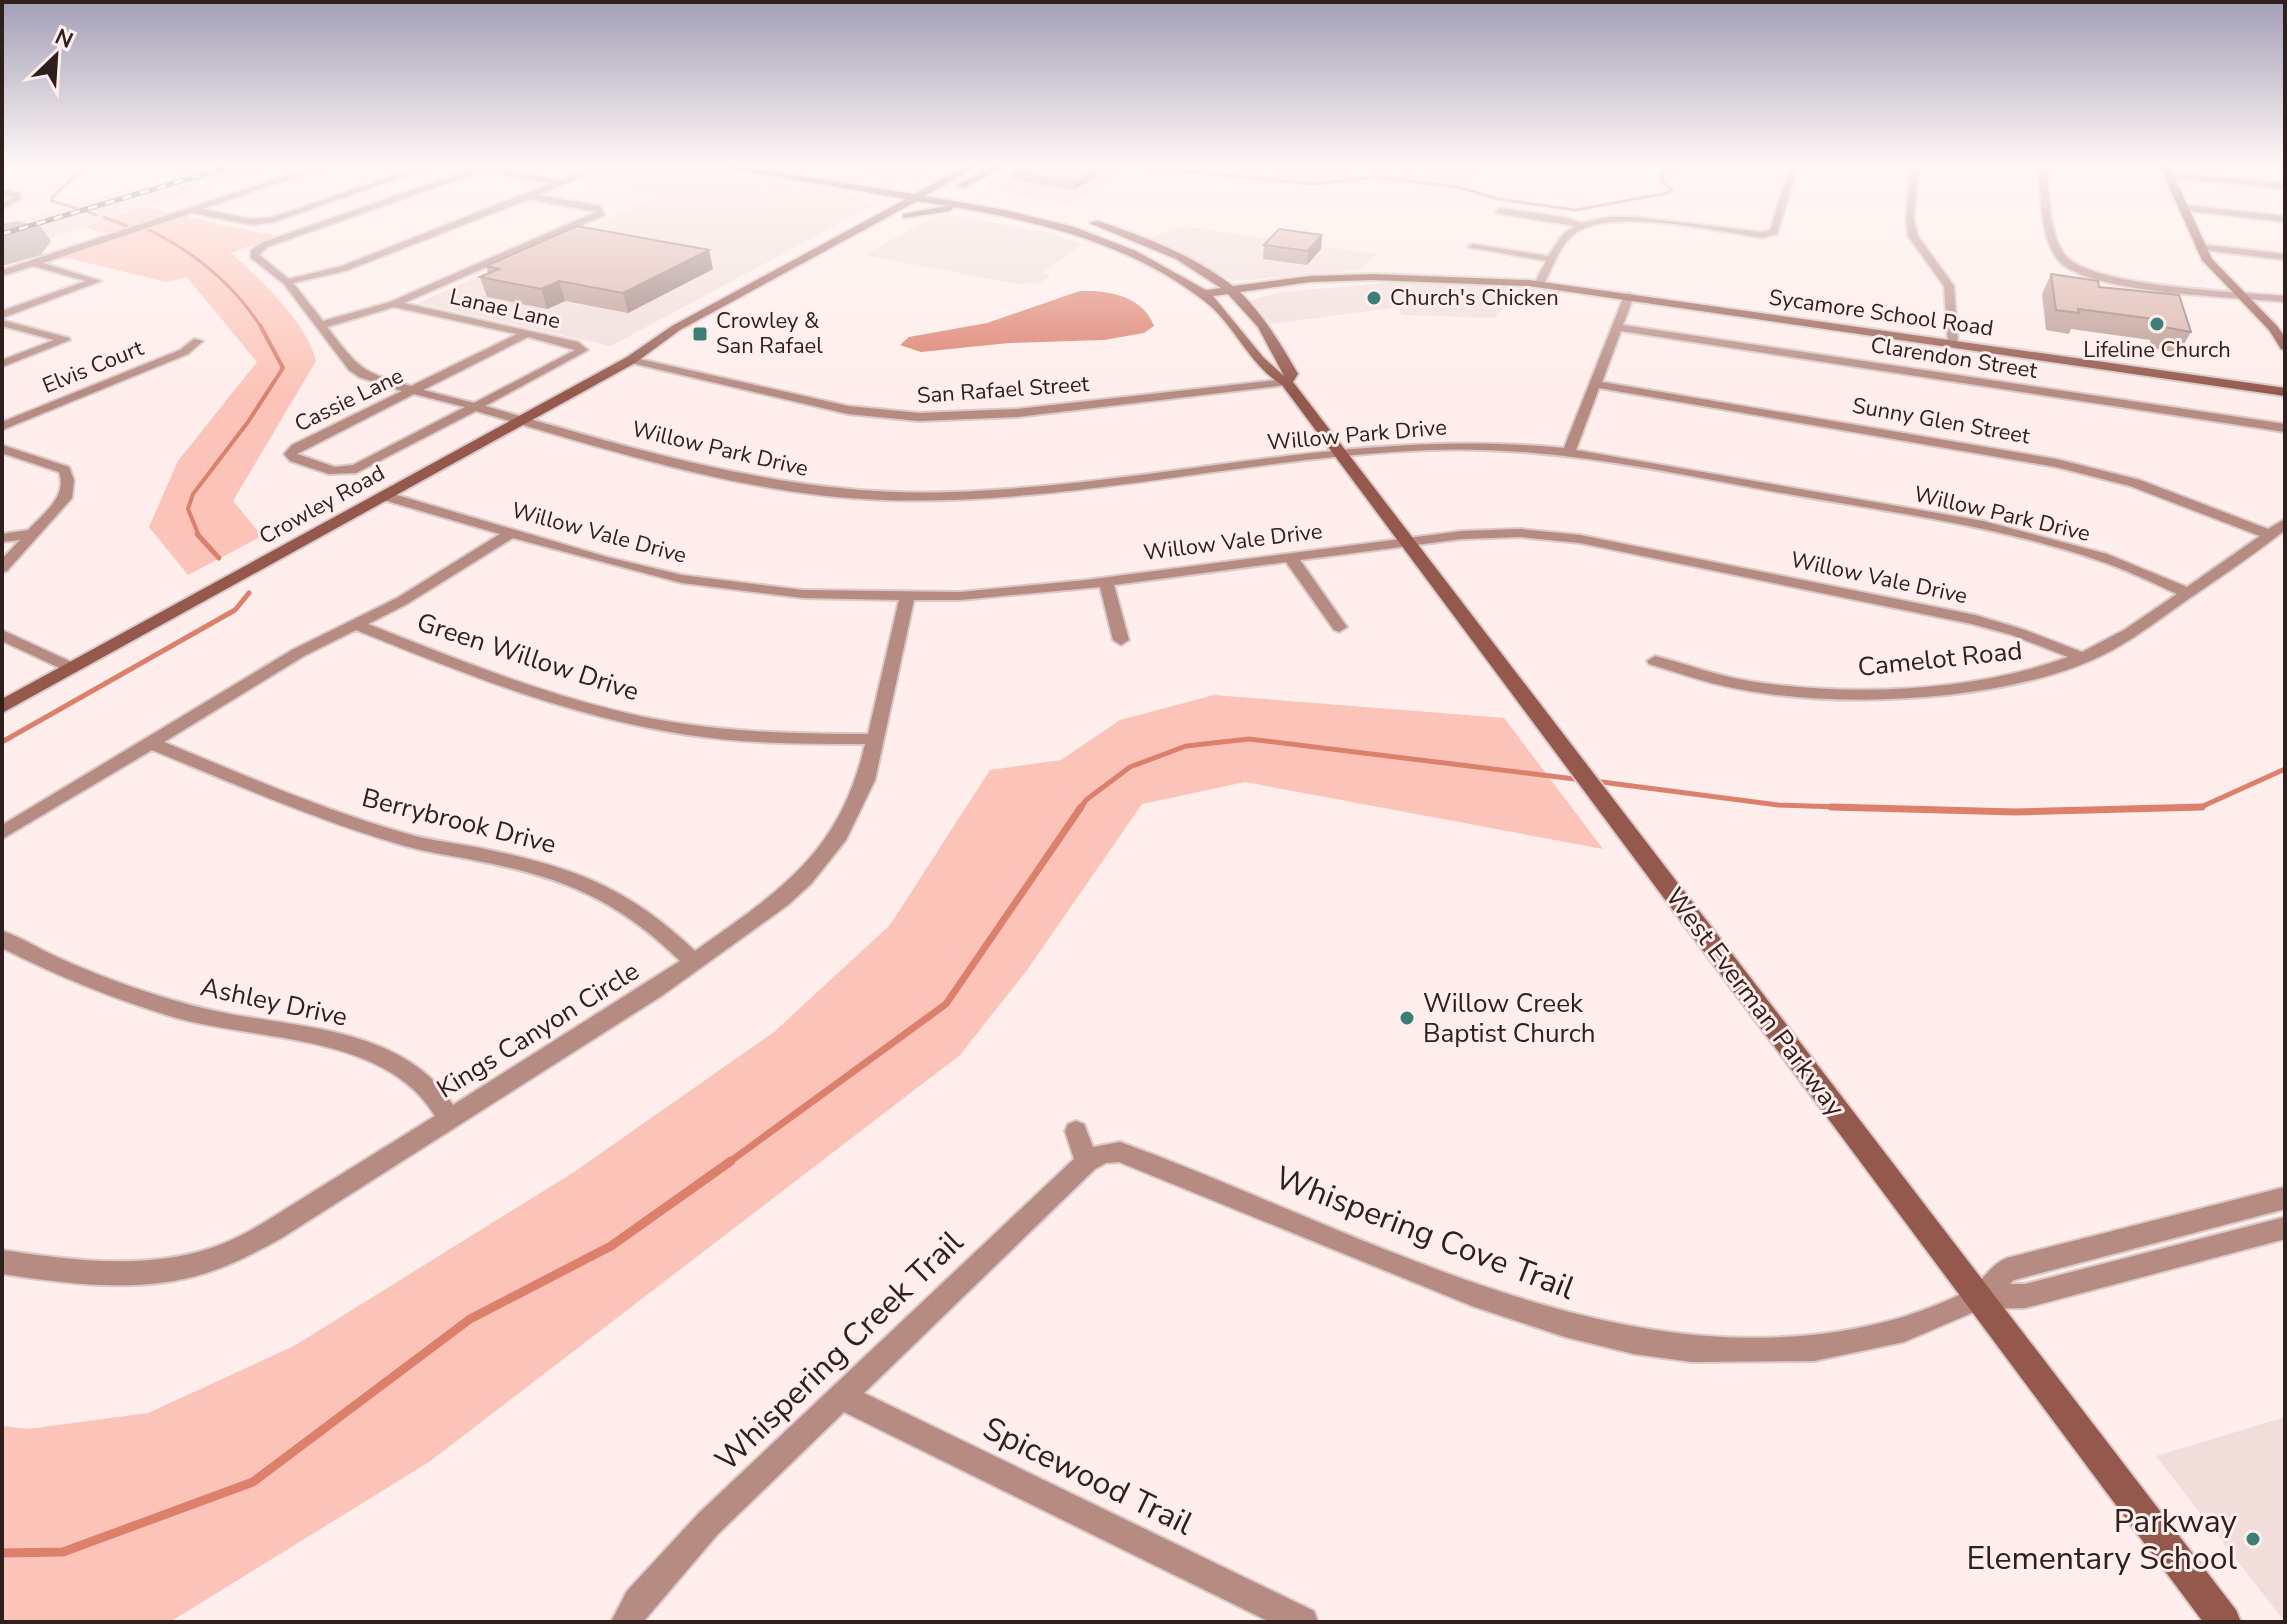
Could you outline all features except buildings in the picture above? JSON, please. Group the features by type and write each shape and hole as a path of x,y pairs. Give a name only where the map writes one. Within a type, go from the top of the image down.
{"main road":[{"name":"Crowley Road","path":"663,340 676,328 833,242"},
{"name":"Crowley Road","path":"2,707 663,340 714,318 857,242"},
{"path":"1105,242 1163,268 1205,296"},
{"path":"1116,242 1117,246"},
{"path":"1142,242 1186,262 1232,292"},
{"path":"2197,242 2238,294 2273,328 2285,346"},
{"path":"714,318 723,308 770,281 774,274"},
{"name":"Sycamore School Road","path":"1205,296 1326,280 1400,276 1539,284 2285,392"},
{"name":"West Everman Parkway","path":"1232,292 1262,322 1292,374 1286,382"},
{"name":"West Everman Parkway","path":"1205,296 1220,309 1273,376 1286,382 2224,1622"}],"street":[{"path":"2,273 94,242"},
{"name":"Willow Park Drive","path":"279,242 256,250 254,256 287,282 353,368 363,375 521,421 730,475 798,489 882,496 966,496 1440,446 1569,452 2001,530 2103,557 2188,593"},
{"path":"287,282 345,268 412,242"},
{"path":"322,325 394,304 536,242"},
{"path":"1539,284 1564,242"},
{"path":"1916,242 1949,286 1953,344"},
{"path":"2056,242 2061,258 2069,265 2116,280 2285,299"},
{"path":"1473,247 1552,259"},
{"path":"2199,247 2285,257"},
{"path":"2,315 96,281 32,263"},
{"path":"1569,452 1629,296"},
{"name":"Lanae Lane","path":"394,304 574,344 583,350 478,407"},
{"path":"2,323 65,340 2,364"},
{"name":"Clarendon Street","path":"1617,327 2285,428"},
{"name":"Cassie Lane","path":"478,407 350,471 315,466 290,454 526,334"},
{"name":"Elvis Court","path":"2,426 184,352 198,341"},
{"name":"San Rafael Street","path":"631,360 848,410 919,417 1017,413 1286,382"},
{"name":"Sunny Glen Street","path":"1595,384 2056,463 2135,483 2271,535"},
{"path":"2,449 64,470 68,480 65,498 2,568"},
{"name":"Willow Vale Drive","path":"385,496 682,579 803,594 960,596 1106,581 1407,542 1520,533 1580,539 1975,620 2017,632 2084,658"},
{"name":"Camelot Road","path":"1655,661 1722,681 1760,688 1847,692 1988,683 2025,677 2084,658 2116,642 2285,523"},
{"path":"2,833 298,653 402,601 511,533"},
{"path":"2,538 33,534"},
{"path":"1290,557 1339,627"},
{"path":"1106,581 1121,640"},
{"name":"Kings Canyon Circle","path":"2,1262 57,1270 119,1273 200,1264 271,1231 694,962 804,879 840,835 866,780 907,597"},
{"name":"Green Willow Drive","path":"357,625 426,653 575,705 655,724 736,736 877,739"},
{"path":"2,635 72,668"},
{"name":"Berrybrook Drive","path":"149,742 304,807 404,840 574,876 636,908 694,962"},
{"name":"Ashley Drive","path":"2,939 67,972 148,1001 203,1017 322,1036 385,1059 429,1089 449,1119"},
{"path":"1076,1131 1087,1162"},
{"name":"Whispering Cove Trail","path":"1087,1162 1103,1153 1120,1152 1472,1294 1565,1324 1634,1341 1692,1349 1814,1348 1904,1329 1980,1297 2025,1296 2285,1228"},
{"name":"Whispering Creek Trail","path":"626,1622 638,1602 708,1524 1087,1162"},
{"name":"Whispering Cove Trail","path":"1980,1297 2007,1270 2081,1248 2282,1203"},
{"path":"2081,1248 2103,1275"},
{"name":"Spicewood Trail","path":"840,1396 1303,1622"}],"shaded area":[{"path":"2,242 37,242 2,253"},
{"path":"111,242 261,242 231,253 293,317 311,346 316,361 233,501 262,536 188,575 149,527 178,461 257,362 187,277 166,282 64,257"},
{"path":"557,242 805,242 611,346 418,303"},
{"path":"888,242 1074,242 1082,245 1041,273 1051,275 1038,284 1028,282 1022,285 864,255"},
{"path":"1157,242 1291,242 1376,254 1361,270 1233,281"},
{"path":"1396,282 1506,284 1512,296 1495,318 1401,315 1399,307 1271,324 1251,300 1282,292"},
{"path":"1080,291 1113,294 1133,301 1149,316 1154,326 1144,333 1104,340 1009,343 921,352 900,345 909,337 987,323"},
{"path":"1214,695 1504,718 1603,849 1245,782 1142,804 1027,970 960,1055 429,1462 170,1622 2,1622 2,1426 28,1429 148,1413 294,1346 574,1172 774,1032 890,925 990,770 1061,760 1120,720"},
{"name":"Parkway Elementary School","path":"2285,1417 2285,1622 2156,1456"}],"waterway":[{"path":"170,242 224,282 261,327"},
{"path":"199,536 188,509 193,494 248,422 283,368 260,325"},
{"path":"197,534 219,558"},
{"path":"2,742 235,610 249,593"},
{"path":"1080,809 1086,800 1130,767 1186,746 1249,739 1583,780"},
{"path":"2197,807 2285,769"},
{"path":"1594,781 1778,805 1872,808"},
{"path":"728,1163 946,1004 1081,807"},
{"path":"1831,807 1872,808"},
{"path":"1872,808 2016,812 2197,807"},
{"path":"2143,809 2197,807"},
{"path":"2197,807 2202,807"},
{"path":"1872,808 1899,809"},
{"path":"2,1553 63,1552 253,1482 470,1319 611,1246 731,1161"}],"runway":[{"path":"2,245 14,242"}],"place":[{"name":"Church's Chicken","path":"1374,298"},
{"name":"Lifeline Church","path":"2157,324"},
{"name":"Crowley & San Rafael","path":"700,334"},
{"name":"Willow Creek Baptist Church","path":"1407,1018"},
{"name":"Parkway Elementary School","path":"2253,1539"}]}
